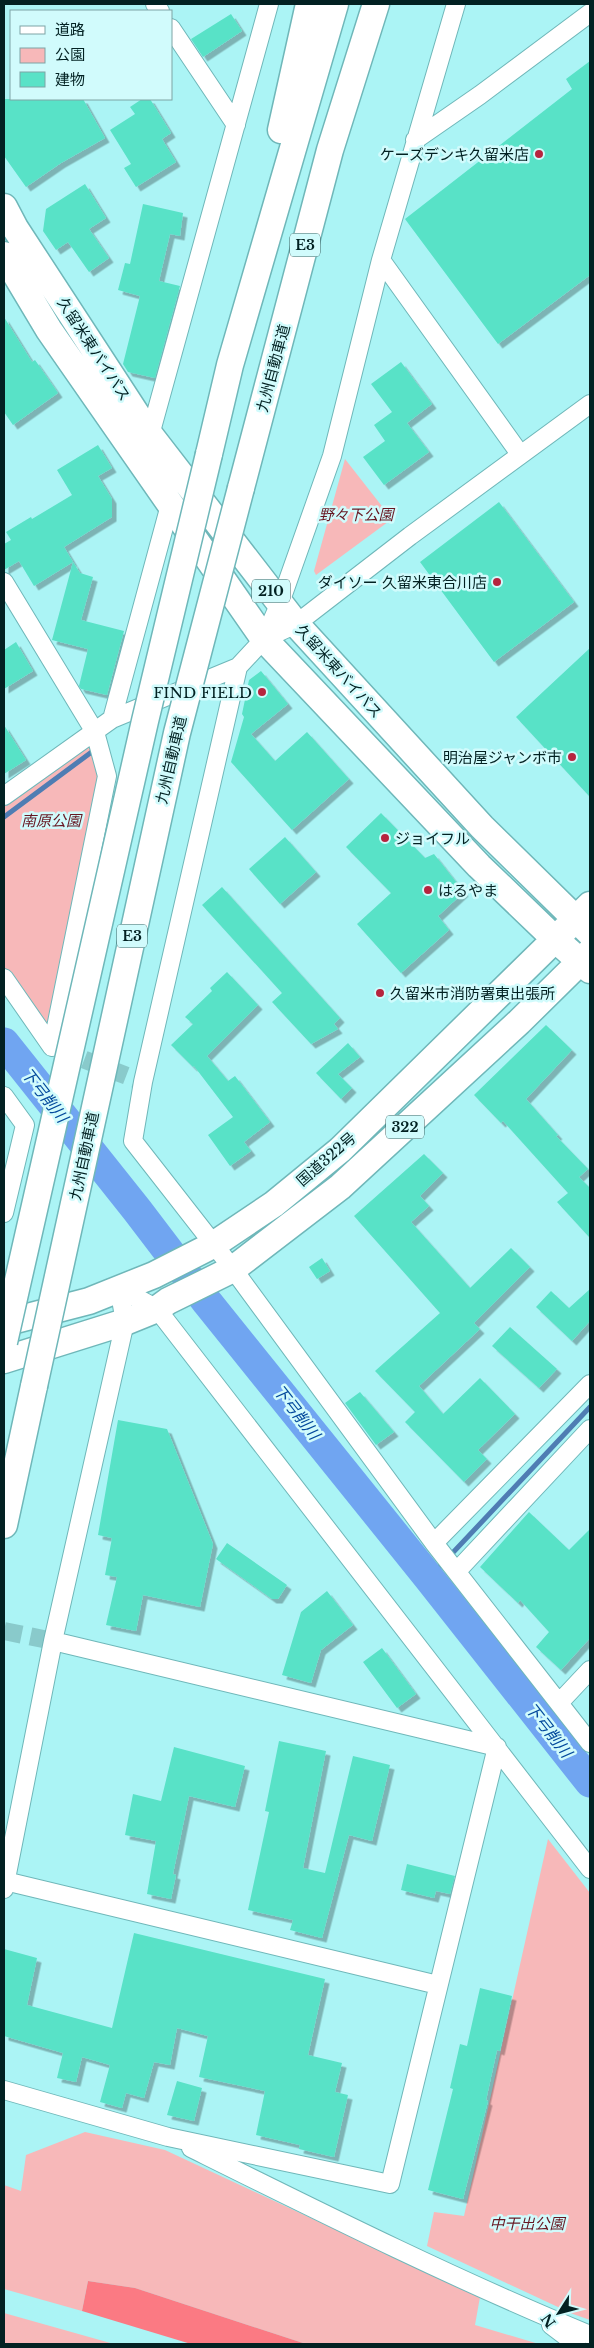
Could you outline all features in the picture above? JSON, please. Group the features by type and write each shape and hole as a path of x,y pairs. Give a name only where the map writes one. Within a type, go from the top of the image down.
{"highway":[{"path":"230,365 309,4"},
{"name":"E3","path":"4,1342 140,740 230,365 335,4"},
{"name":"九州自動車道","path":"4,1526 176,733 330,150 376,4"},
{"name":"久留米東バイパス","path":"4,207 15,228 150,435 296,624 482,827 585,919"},
{"name":"久留米東バイパス","path":"4,255 50,330 264,639 479,866 556,940 587,961"},
{"name":"国道322号","path":"4,1323 89,1301 154,1275 206,1250 274,1204 340,1150 556,940 585,919"},
{"name":"国道322号","path":"4,1360 125,1322 225,1274 340,1187 587,961"}],"street":[{"path":"112,719 170,505 150,435 269,4"},
{"path":"4,796 112,719 238,667 264,639 280,603 332,456 381,260 414,140 456,4"},
{"path":"414,140 480,95 588,12"},
{"path":"172,29 236,125"},
{"path":"381,260 520,454"},
{"path":"264,639 296,624 520,454 590,404"},
{"path":"4,582 95,732 107,776 52,1047 4,978"},
{"path":"238,667 143,1082 133,1141 206,1250 590,1743"},
{"path":"4,1096 25,1125 9,1167 4,1213"},
{"path":"119,1288 163,1305 590,1869"},
{"path":"119,1288 125,1322 53,1641 5,1885 438,1985"},
{"path":"434,1543 590,1384"},
{"path":"457,1572 590,1429"},
{"path":"53,1641 497,1747"},
{"path":"559,1703 590,1670"},
{"path":"4,2090 168,2137 390,2184 497,1747"},
{"path":"168,2137 314,2209 535,2312 590,2335"},
{"path":"535,2312 576,2344"}],"green space":[{"name":"野々下公園","path":"345,459 392,519 316,575 314,571"},
{"name":"南原公園","path":"95,732 107,776 52,1047 4,978 4,796"},
{"name":"中干出公園","path":"548,1839 590,1893 590,2320 573,2314 427,2246 434,2212 464,2216"},
{"path":"85,2132 165,2150 480,2297 475,2325 539,2344 306,2344 135,2288 88,2281 82,2311 4,2289 4,2185 21,2191 26,2155"},
{"path":"4,2313 114,2344 4,2344"}],"shaded area":[{"path":"88,2281 135,2288 306,2344 191,2344 82,2311"}],"building":[{"path":"231,14 242,31 203,57 191,39"},
{"name":"ケーズデンキ久留米店","path":"590,61 590,275 498,344 405,219 572,89 566,79"},
{"path":"4,99 84,100 105,138 61,163 26,187 4,156"},
{"path":"140,100 151,100 171,133 162,139 176,162 136,187 124,168 131,164 110,130 135,114 130,107"},
{"path":"85,184 106,218 89,229 109,258 89,272 68,242 56,250 43,231 46,209"},
{"path":"143,204 183,213 180,236 170,234 159,281 180,286 155,378 128,372 123,364 140,296 118,290 125,263 130,264"},
{"path":"4,317 32,362 35,360 58,393 13,425 4,412"},
{"path":"401,362 432,404 407,423 429,452 384,485 363,457 385,441 374,425 392,412 371,384"},
{"path":"98,445 112,468 98,476 112,499 112,517 64,547 73,562 34,586 19,561 4,570 4,544 11,540 6,532 72,495 57,470"},
{"name":"ダイソー 久留米東合川店","path":"499,502 574,602 494,662 420,562"},
{"path":"73,562 80,573 93,577 81,620 124,631 107,695 81,689 79,686 88,649 52,640"},
{"path":"16,642 33,671 4,689 4,650"},
{"name":"明治屋ジャンボ市","path":"590,648 590,797 516,717"},
{"path":"261,671 288,704 251,734 275,761 307,732 349,779 292,830 231,762 244,717 242,714 249,680"},
{"path":"4,725 26,760 4,774"},
{"path":"381,813 425,858 434,854 464,892 438,916 449,930 401,973 357,924 391,893 346,847"},
{"path":"285,837 316,872 280,904 249,869"},
{"path":"222,887 340,1018 334,1024 338,1029 311,1044 272,1002 282,993 202,905"},
{"path":"227,972 258,1005 207,1056 228,1081 235,1076 270,1122 244,1142 251,1151 230,1166 208,1135 233,1117 194,1066 171,1045 193,1024 185,1017 212,991 210,988"},
{"path":"546,1025 572,1050 526,1099 558,1135 556,1136 588,1169 579,1177 590,1188 590,1238 557,1202 568,1193 503,1121 501,1123 474,1095"},
{"path":"348,1043 360,1057 338,1074 352,1088 341,1099 316,1073"},
{"path":"424,1154 443,1173 420,1196 429,1206 411,1222 470,1288 511,1248 530,1267 474,1323 480,1329 419,1386 443,1414 480,1378 515,1414 478,1450 487,1459 464,1482 405,1422 415,1412 375,1371 440,1313 354,1216"},
{"path":"322,1258 330,1271 317,1279 309,1267"},
{"path":"590,1289 590,1321 572,1341 536,1307 551,1291 569,1308"},
{"path":"510,1327 557,1369 539,1388 492,1346"},
{"path":"360,1392 394,1432 376,1445 345,1403"},
{"path":"118,1420 167,1429 213,1544 200,1607 143,1595 136,1631 106,1625 117,1577 105,1575 112,1538 98,1535"},
{"path":"529,1512 569,1550 590,1529 590,1638 561,1670 536,1647 549,1632 520,1600 518,1603 480,1567"},
{"path":"227,1543 287,1585 278,1599 272,1599 216,1559"},
{"path":"327,1591 353,1625 321,1650 311,1683 282,1675 301,1612"},
{"path":"382,1648 416,1694 397,1708 363,1662"},
{"path":"279,1741 326,1751 303,1868 325,1873 353,1756 390,1765 372,1841 349,1835 322,1938 290,1930 293,1920 248,1910 269,1812 265,1811"},
{"path":"174,1747 245,1766 235,1807 189,1796 173,1874 176,1875 171,1899 147,1894 156,1841 125,1835 133,1794 161,1801"},
{"path":"407,1864 455,1876 450,1894 436,1891 434,1898 401,1890"},
{"path":"134,1933 325,1979 308,2055 342,2063 335,2092 348,2095 334,2157 299,2149 300,2145 256,2135 265,2091 199,2077 208,2036 177,2028 170,2065 154,2062 144,2098 126,2093 122,2108 100,2102 110,2065 82,2057 76,2082 57,2078 63,2053 4,2036 4,1949 37,1958 27,2005 112,2028"},
{"path":"480,1988 512,1996 500,2051 497,2050 486,2100 488,2101 463,2199 428,2190 453,2089 450,2088 460,2044 467,2046"},
{"path":"177,2081 202,2088 194,2121 167,2115"}],"waterway":[{"path":"4,817 97,748"},
{"name":"下弓削川","path":"4,1043 137,1210 207,1302 590,1782"},
{"path":"429,1578 590,1407"}],"tunnel":[{"path":"59,1050 143,1082"},
{"path":"4,1631 53,1641"}],"place":[{"name":"ケーズデンキ久留米店","path":"539,154"},
{"name":"ダイソー 久留米東合川店","path":"497,582"},
{"name":"FIND FIELD","path":"262,692"},
{"name":"明治屋ジャンボ市","path":"572,757"},
{"name":"ジョイフル","path":"385,838"},
{"name":"はるやま","path":"428,890"},
{"name":"久留米市消防署東出張所","path":"380,993"}]}
